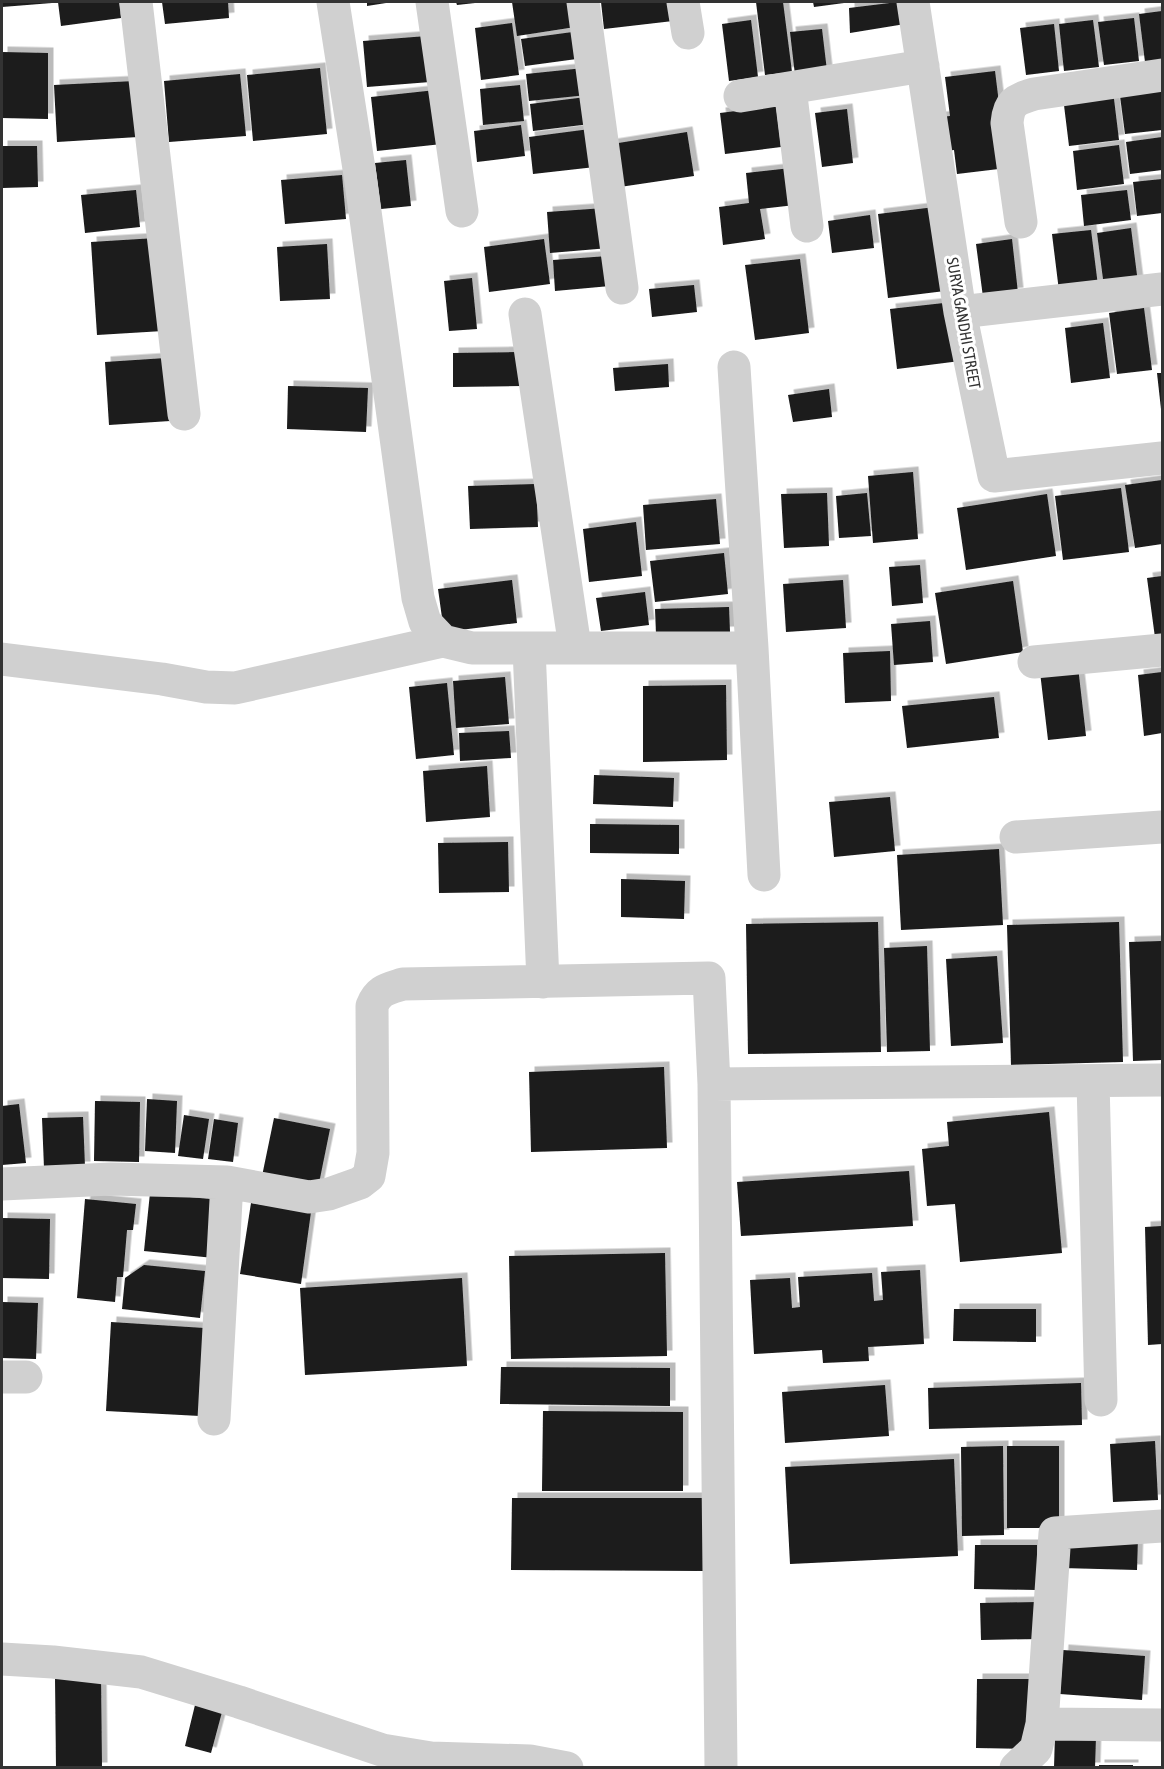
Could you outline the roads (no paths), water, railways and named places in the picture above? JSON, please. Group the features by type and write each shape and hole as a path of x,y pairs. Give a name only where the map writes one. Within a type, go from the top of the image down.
{"street":[{"path":"136,2 184,414"},
{"path":"333,2 360,175 418,598 425,622 443,641"},
{"path":"432,2 462,211"},
{"path":"583,2 622,288"},
{"name":"SURYA GANDHI STREET","path":"913,2 960,312 994,476 1162,458"},
{"path":"740,96 923,66"},
{"path":"1021,222 1007,123 1008,109 1017,99 1034,94 1162,75"},
{"path":"790,88 807,226"},
{"path":"960,312 1162,289"},
{"path":"525,314 575,647"},
{"path":"734,367 764,875"},
{"path":"2,659 162,679 206,687 235,688 443,641 472,648 752,648"},
{"path":"529,648 543,982"},
{"path":"1034,662 1162,650"},
{"path":"1016,837 1162,827"},
{"path":"2,1184 111,1179 226,1182 309,1197 329,1194 360,1183 369,1176 373,1153 372,1006 376,995 403,984 709,978 714,1084 721,1767"},
{"path":"714,1084 1162,1080"},
{"path":"1093,1081 1101,1400"},
{"path":"214,1419 226,1182"},
{"path":"1021,1765 1036,1749 1042,1724 1054,1533 1162,1526"},
{"path":"2,1659 141,1671 382,1750 431,1758 531,1761 567,1767"},
{"path":"1042,1724 1162,1725"}]}
